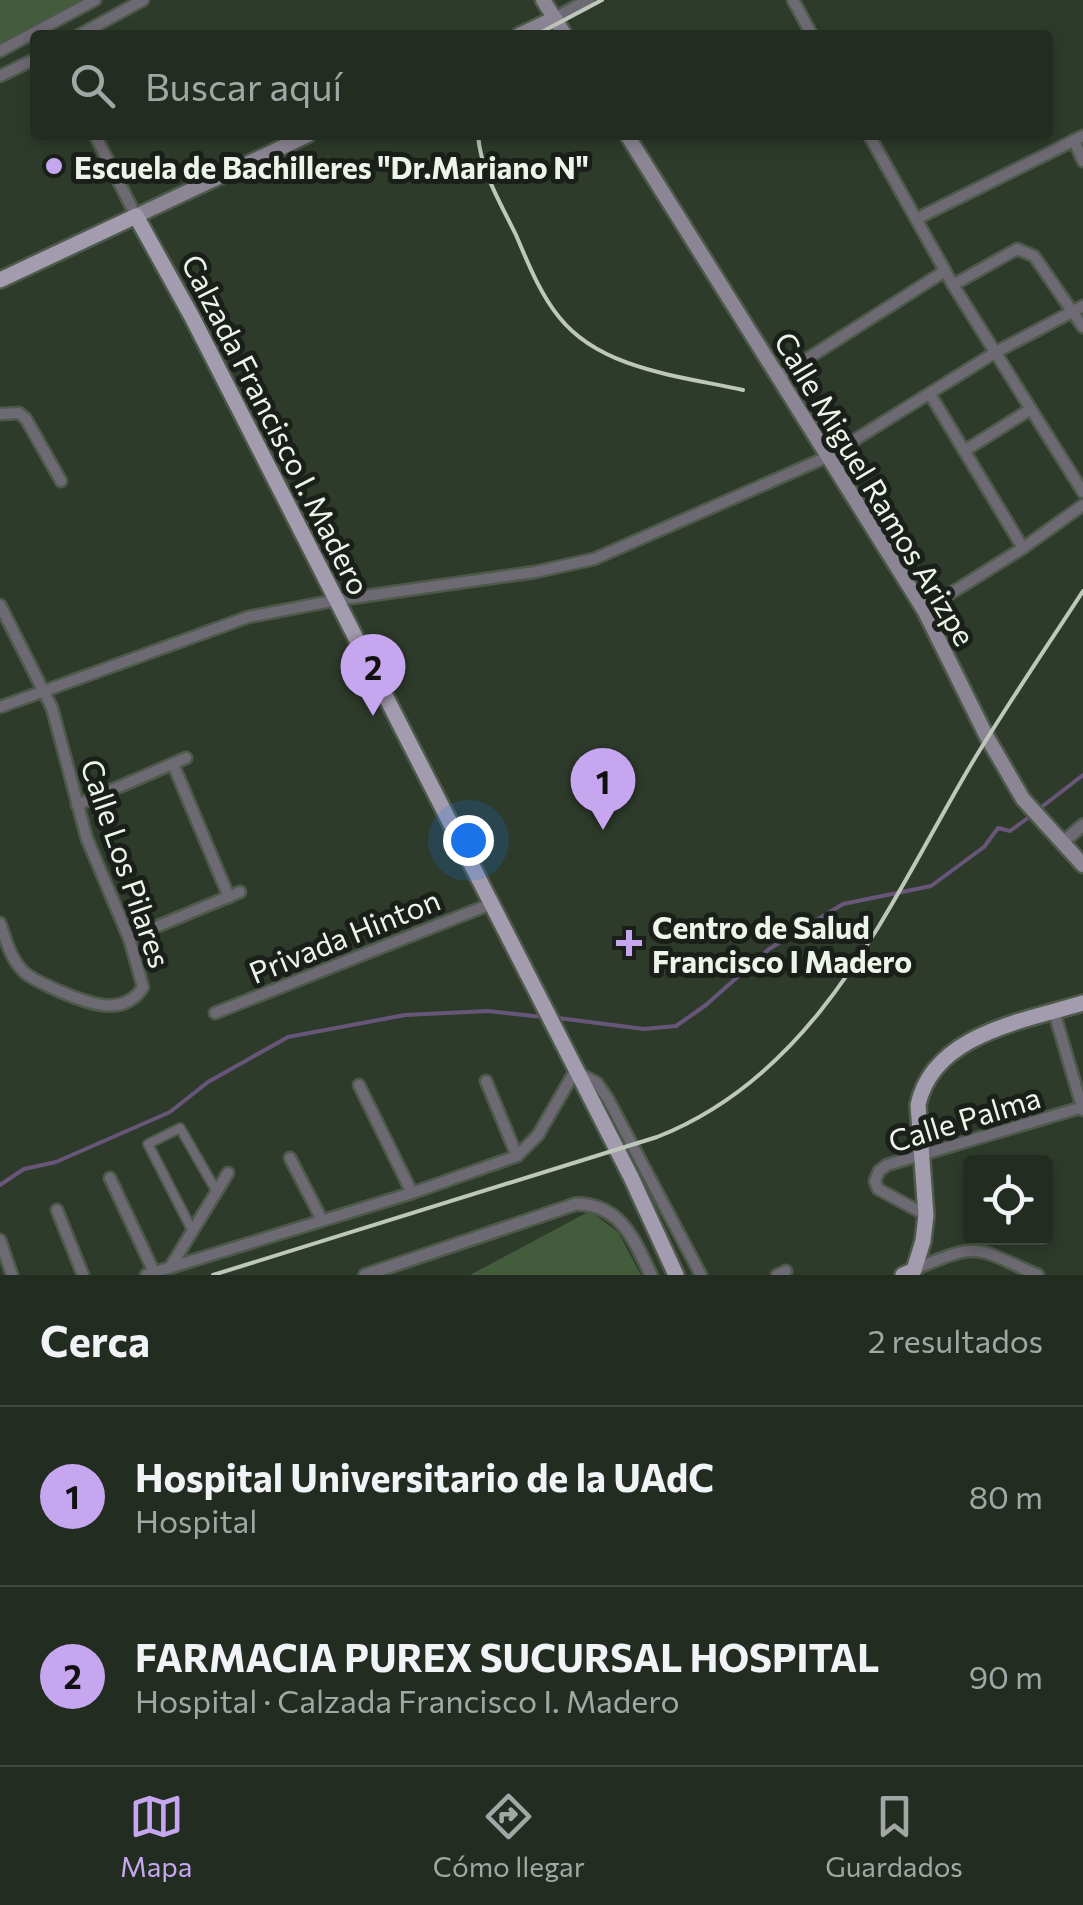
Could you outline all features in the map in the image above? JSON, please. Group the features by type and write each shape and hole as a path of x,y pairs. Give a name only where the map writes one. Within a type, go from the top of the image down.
{"main road":[{"path":"544,0 563,30"},
{"path":"530,30 555,18"},
{"path":"0,280 297,140"},
{"name":"Calle Miguel Ramos Arizpe","path":"630,140 924,610 986,736 1023,799 1083,865"},
{"name":"Calzada Francisco I. Madero","path":"136,216 338,600 631,1178 676,1275"},
{"path":"908,1272 923,1241 926,1214 918,1105 921,1089 931,1072 959,1046 1083,1003"}],"street":[{"path":"52,30 94,0"},
{"path":"89,30 143,0"},
{"path":"555,18 589,0"},
{"path":"793,0 809,30"},
{"path":"0,50 30,38"},
{"path":"0,76 30,61"},
{"path":"916,219 1078,138 1083,161"},
{"name":"Calzada Francisco I. Madero","path":"98,140 136,216"},
{"path":"872,140 953,285 1083,492"},
{"path":"953,285 1016,249 1026,250 1083,327"},
{"path":"777,378 945,271"},
{"path":"0,708 219,625 291,607 536,572 594,559 827,458 996,352 1083,306"},
{"path":"930,394 1023,548"},
{"path":"964,452 1031,409"},
{"path":"0,414 19,413 26,419 61,480"},
{"path":"924,610 1083,505"},
{"name":"Calle Los Pilares","path":"0,604 45,690 96,864 130,938 143,987 132,999 106,1007 94,1006 26,974 12,956 0,924"},
{"path":"77,805 186,758"},
{"path":"130,938 235,894 172,764"},
{"path":"1063,842 1083,825"},
{"name":"Privada Hinton","path":"215,1014 491,904"},
{"path":"1054,1012 1083,1108"},
{"path":"110,1178 150,1274 517,1156 538,1135 575,1071 596,1082 608,1100 700,1275"},
{"path":"486,1082 517,1156"},
{"path":"360,1084 412,1192"},
{"name":"Calle Palma","path":"926,1214 878,1189 876,1176 887,1165 1083,1108"},
{"path":"193,1232 148,1144 180,1128 217,1192"},
{"path":"290,1158 322,1220"},
{"path":"170,1267 228,1173"},
{"path":"365,1275 576,1204 608,1210 629,1230 651,1275"},
{"path":"56,1210 83,1275"},
{"path":"0,1240 12,1275"},
{"path":"908,1272 972,1248 1006,1258 1038,1275"}],"green space":[{"path":"0,0 88,0 30,30 0,46"},
{"path":"590,1211 618,1232 641,1275 470,1275"}],"waterway":[{"path":"1039,809 1083,775"},
{"path":"558,1018 644,1029 676,1026 769,949 843,904 931,886 984,847 998,828 1010,831 1032,815"},
{"path":"0,1185 24,1169 56,1162 170,1112 208,1082 288,1037 405,1015 488,1011 543,1017"}],"railway":[{"path":"545,30 602,0"},
{"path":"479,140 487,174 535,278 552,308 576,335 619,360 743,390"},
{"path":"213,1275 657,1137 714,1108 763,1072 806,1028 844,979 985,741 1083,591"}],"place":[{"name":"Escuela de Bachilleres \"Dr.Mariano N\"","path":"54,166"},
{"name":"FARMACIA PUREX SUCURSAL HOSPITAL","path":"373,716"},
{"name":"Hospital Universitario de la UAdC","path":"603,830"},
{"name":"Centro de Salud Francisco I Madero","path":"629,943"}]}
